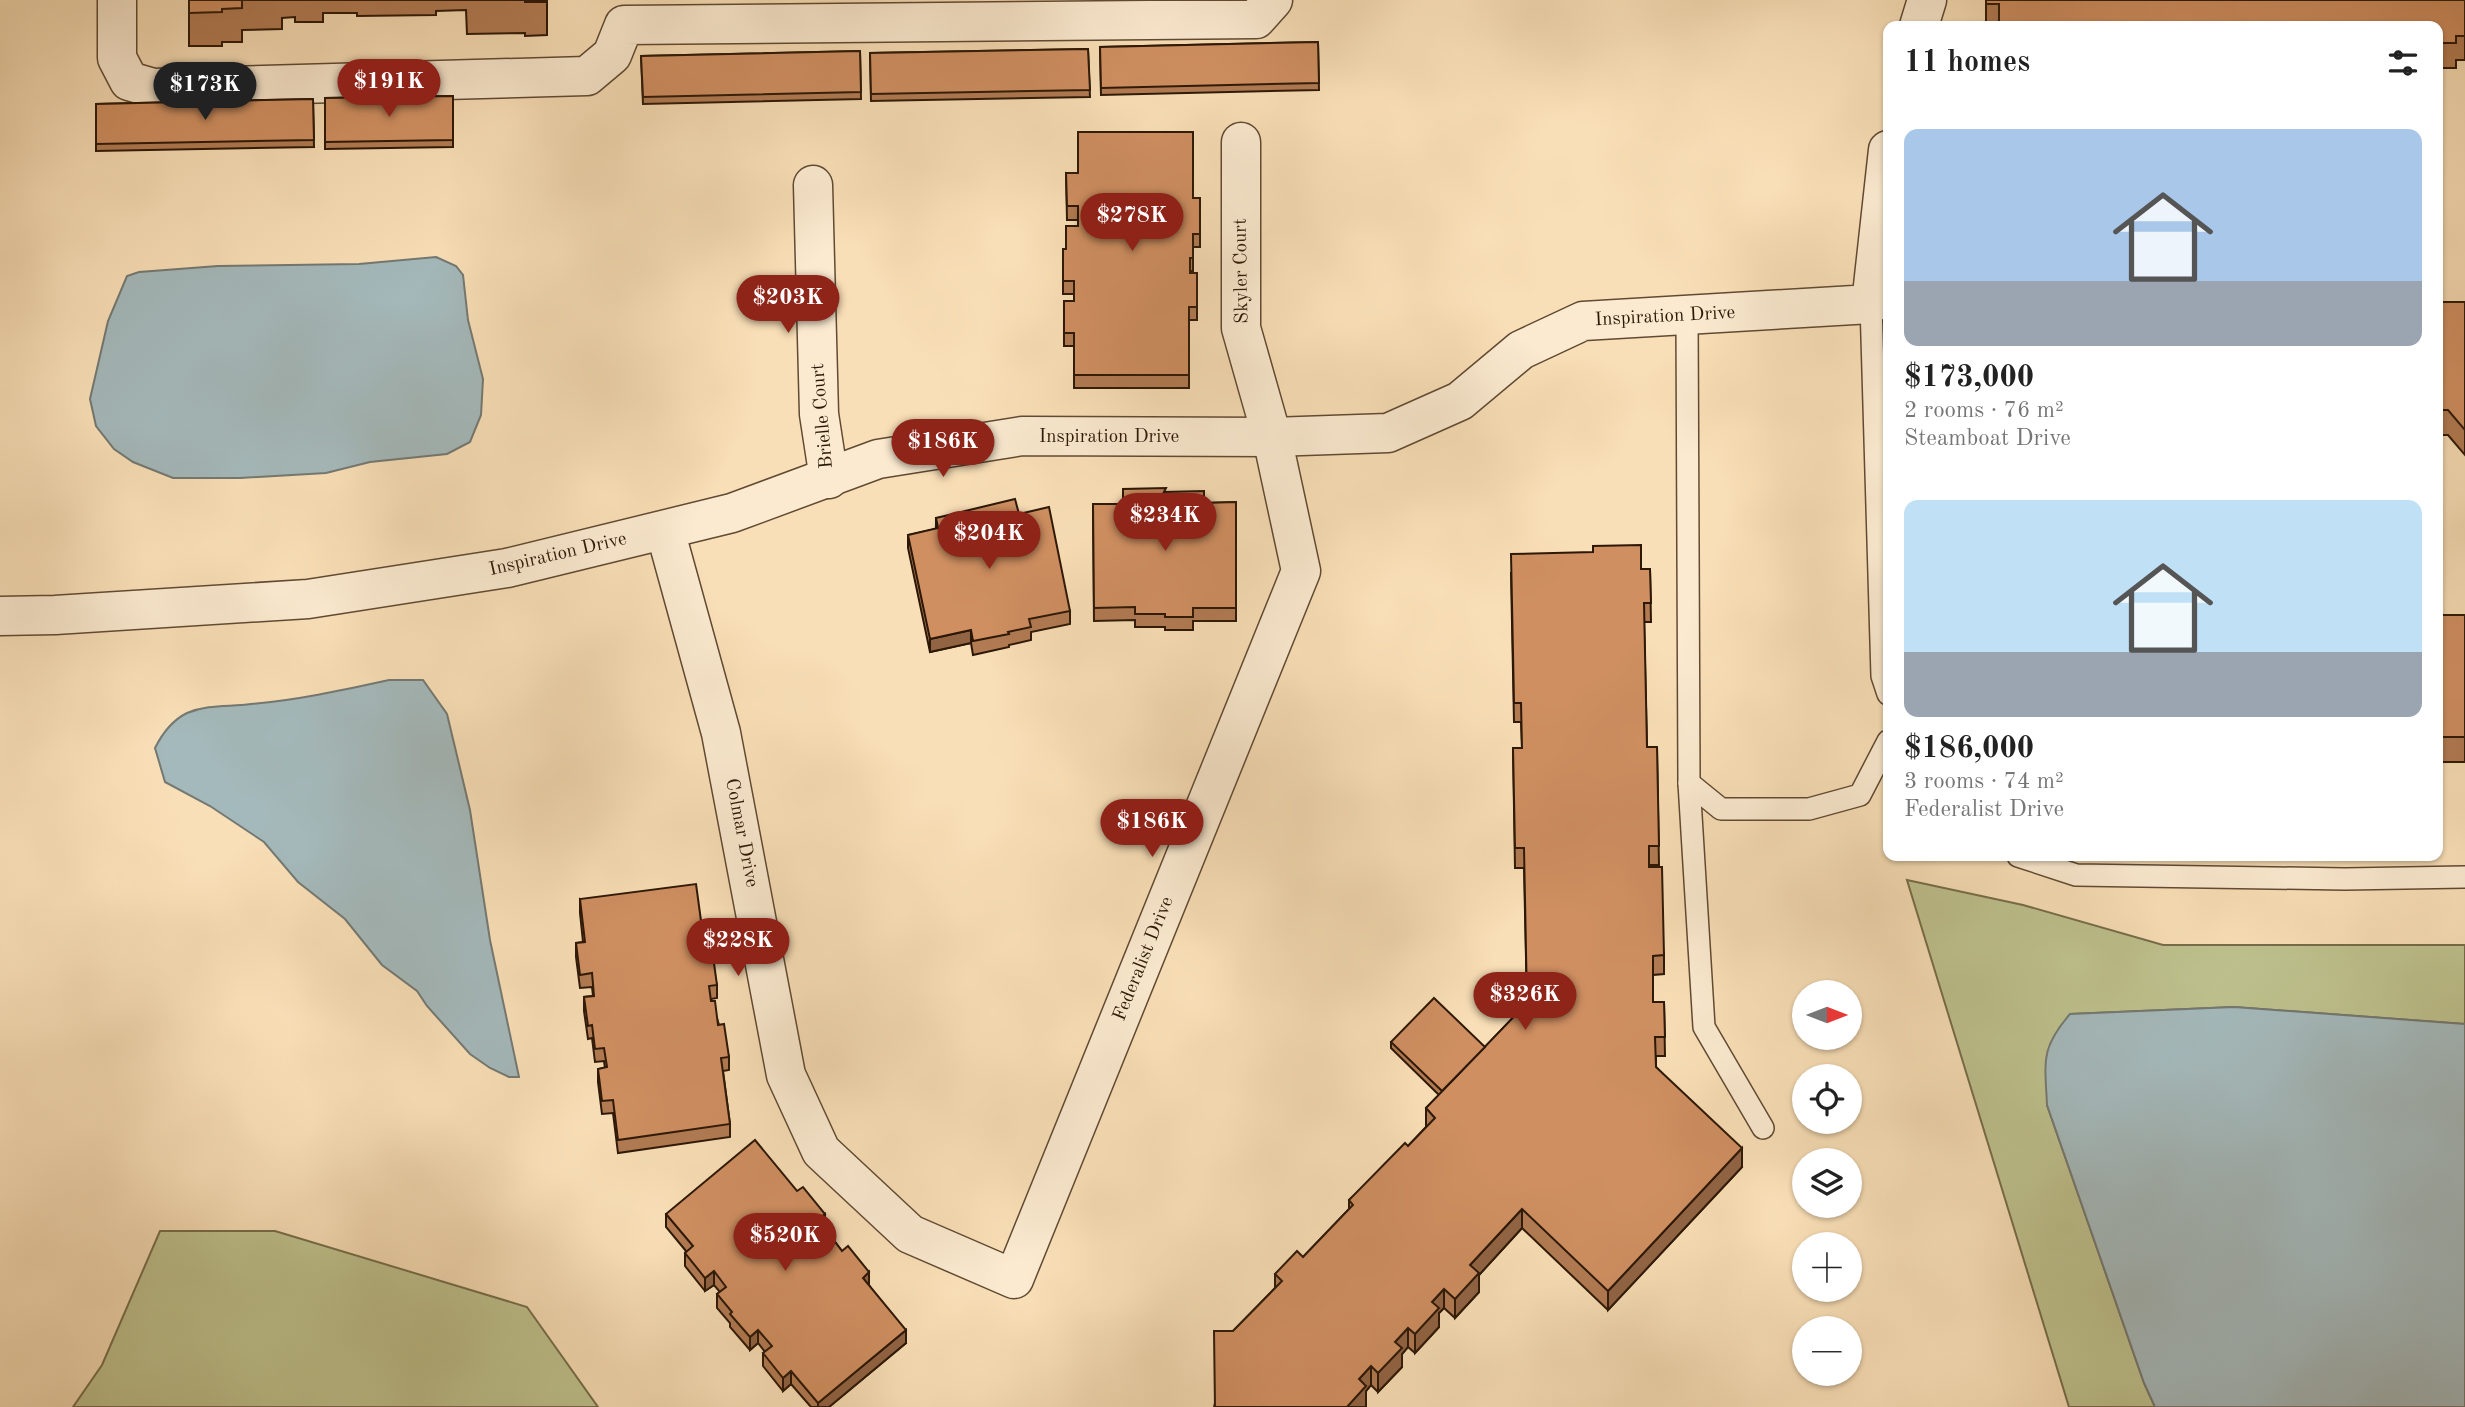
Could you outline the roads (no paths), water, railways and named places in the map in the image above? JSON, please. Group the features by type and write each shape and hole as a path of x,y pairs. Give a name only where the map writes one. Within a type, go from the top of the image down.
{"street":[{"path":"117,0 117,58 129,81 153,88 587,76 611,55 624,13 1256,19 1273,0"},
{"path":"1921,21 1927,0"},
{"name":"Skyler Court","path":"1241,142 1241,328 1272,437"},
{"name":"Brielle Court","path":"813,185 819,414 829,479"},
{"path":"1871,304 1883,195"},
{"name":"Inspiration Drive","path":"0,616 308,599 507,568 732,513 878,459 1022,436 1272,437 1388,433 1460,401 1521,351 1583,321 1871,304"},
{"name":"Federalist Drive","path":"1014,1279 1301,571 1272,437"},
{"name":"Colmar Drive","path":"665,530 721,733 786,1075 821,1151 910,1234 1014,1279"}],"lane":[{"path":"1871,304 1883,680"},
{"path":"1687,315 1689,783 1704,1027 1763,1128"},
{"path":"1689,783 1721,809 1810,809 1860,795 1883,751"},
{"path":"2033,861 2076,875 2345,879 2465,877"}]}
